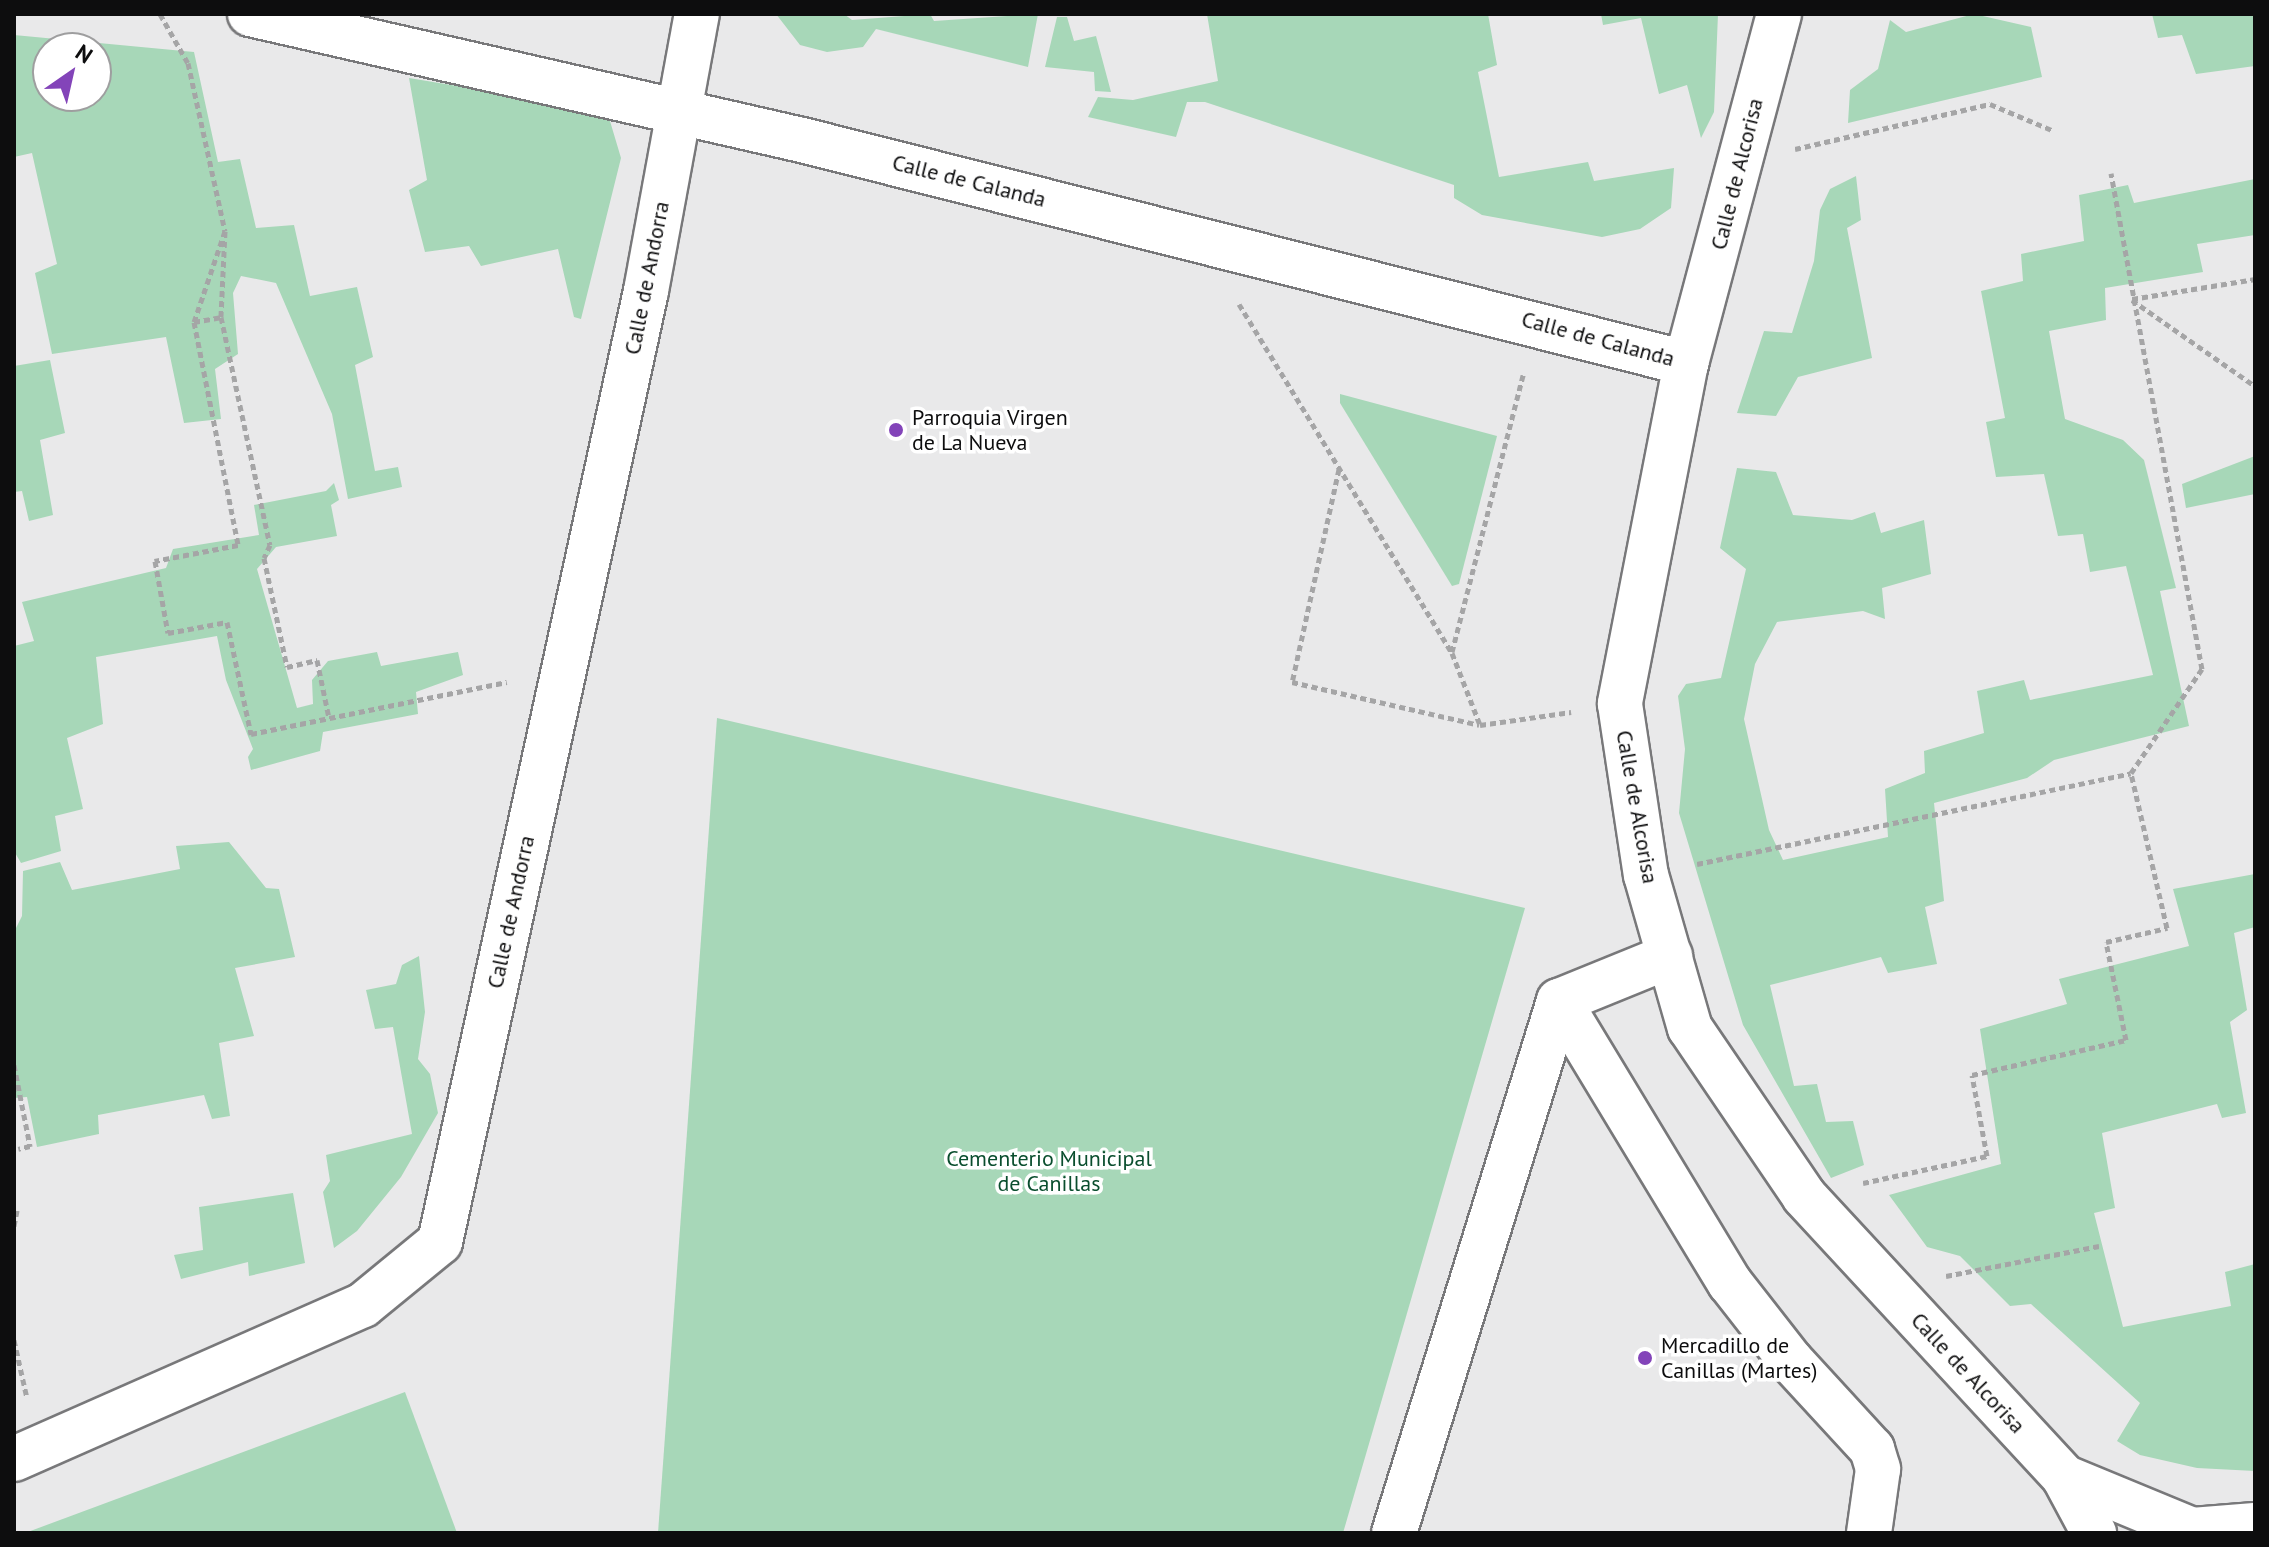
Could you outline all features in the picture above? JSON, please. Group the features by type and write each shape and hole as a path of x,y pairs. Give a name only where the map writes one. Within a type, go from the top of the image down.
{"street":[{"name":"Calle de Calanda","path":"250,14 678,111 1537,321 1686,363"},
{"name":"Calle de Andorra","path":"14,1459 363,1305 440,1242 646,291 697,14"},
{"name":"Calle de Alcorisa","path":"1779,14 1686,363 1620,704 1646,875 1690,1028 1804,1196 2064,1477 2094,1533"},
{"path":"1559,1001 1670,956"},
{"path":"1394,1533 1559,1001"},
{"path":"1559,1001 1730,1283 1791,1361 1872,1449 1878,1469 1869,1533"},
{"name":"Calle de Alcorisa","path":"2064,1477 2192,1532 2255,1525"}],"path":[{"path":"160,14 188,63 225,231 221,317 270,545 264,558 287,667 317,660 329,718"},
{"path":"1740,162 1990,104 2052,130"},
{"path":"1646,875 2131,773 2202,669 2131,299 2111,173"},
{"path":"225,231 194,322 238,545 155,561 168,633 227,622 251,734 563,671"},
{"path":"1199,238 1452,653 1480,725"},
{"path":"2131,299 2255,279"},
{"path":"2131,299 2255,386"},
{"path":"194,322 221,317"},
{"path":"1452,653 1537,321"},
{"path":"1339,468 1292,682 1480,725 1620,704"},
{"path":"1804,1196 1987,1156 1972,1075 2126,1040 2106,942 2167,928 2131,773"},
{"path":"14,1065 30,1146 18,1149"},
{"path":"14,1226 17,1210"},
{"path":"1888,1287 2099,1246"},
{"path":"14,1340 28,1403"}],"green space":[{"path":"776,14 844,14 852,20 930,14 934,21 1038,14 1028,67 876,29 863,47 827,52 800,45"},
{"path":"1207,14 1488,14 1497,65 1478,72 1499,177 1588,162 1594,181 1674,168 1671,208 1640,229 1602,237 1482,215 1454,198 1454,185 1205,102 1187,102 1176,137 1088,117 1098,97 1133,100 1218,81"},
{"path":"1601,14 1718,14 1714,112 1701,138 1687,85 1659,94 1641,18 1603,25"},
{"path":"1974,14 2031,27 2042,77 1848,123 1850,90 1878,69 1890,20 1906,32"},
{"path":"2152,14 2255,14 2255,66 2196,74 2182,35 2158,38"},
{"path":"1057,17 1067,17 1074,41 1096,36 1111,92 1095,91 1094,72 1045,67"},
{"path":"14,35 32,37 32,112 112,112 112,44 194,52 218,162 240,159 256,228 294,225 310,296 357,287 373,357 355,365 375,471 398,467 402,487 348,499 332,414 276,283 241,276 233,293 238,354 215,369 221,419 184,423 166,337 52,354 35,273 57,264 32,153 14,157"},
{"path":"409,78 607,111 621,158 581,319 574,317 558,249 481,266 469,246 425,252 409,190 427,180"},
{"path":"1856,176 1861,220 1847,228 1872,358 1798,377 1776,416 1737,413 1764,331 1792,333 1814,261 1820,210 1830,189"},
{"path":"2255,179 2255,235 2197,244 2203,272 2105,288 2106,320 2049,331 2065,419 2123,440 2144,460 2176,588 2160,591 2189,726 2054,760 2027,778 1934,803 1944,901 1925,907 1937,964 1888,973 1881,957 1770,985 1794,1086 1817,1084 1826,1122 1853,1121 1864,1165 1831,1178 1743,1025 1679,813 1685,749 1678,696 1686,684 1721,678 1746,569 1720,548 1737,468 1776,472 1793,515 1852,520 1875,512 1881,533 1924,520 1931,574 1882,588 1885,619 1863,611 1777,622 1755,664 1744,719 1769,830 1783,860 1888,837 1885,789 1925,773 1924,751 1984,733 1977,691 2024,680 2030,700 2153,675 2126,566 2090,572 2083,534 2058,536 2044,474 1996,477 1986,422 2005,418 1981,291 2023,281 2021,254 2084,241 2079,195 2128,185 2134,203"},
{"path":"50,360 65,433 40,440 53,515 29,521 22,491 14,492 14,366"},
{"path":"1340,394 1497,436 1459,584 1452,586 1340,403"},
{"path":"2255,456 2255,494 2186,508 2182,484"},
{"path":"334,483 339,500 331,505 337,536 276,547 257,569 297,708 313,704 312,680 328,661 377,652 381,666 458,652 463,675 416,692 418,714 323,732 320,751 251,770 248,757 253,749 226,680 217,636 96,657 103,724 67,738 83,809 55,816 61,851 21,863 14,851 14,646 34,641 22,602 166,568 173,549 259,535 254,505 326,491"},
{"name":"Cementerio Municipal de Canillas","path":"717,718 1525,908 1343,1533 658,1533"},
{"path":"229,842 266,888 279,889 295,957 235,968 254,1036 219,1043 230,1116 212,1119 204,1095 98,1115 99,1134 37,1147 27,1097 14,1098 14,932 22,916 23,871 60,862 72,890 180,869 176,846"},
{"path":"2255,874 2255,927 2234,933 2247,1010 2230,1022 2246,1113 2222,1118 2217,1104 2102,1133 2115,1208 2094,1213 2123,1327 2231,1306 2225,1272 2255,1264 2255,1471 2197,1468 2140,1455 2117,1441 2140,1403 2031,1304 2010,1306 1960,1256 1927,1247 1889,1195 2001,1164 1980,1029 2067,1004 2059,979 2189,946 2173,889"},
{"path":"419,956 425,1012 418,1059 430,1074 438,1113 401,1177 357,1231 334,1248 323,1192 330,1181 326,1155 412,1134 393,1027 375,1029 366,990 396,984 402,965"},
{"path":"293,1193 305,1263 249,1276 248,1262 181,1279 174,1255 203,1250 199,1207"},
{"path":"405,1392 457,1533 25,1533"}],"place":[{"name":"Parroquia Virgen de La Nueva","path":"896,430"},
{"name":"Mercadillo de Canillas (Martes)","path":"1645,1358"}]}
